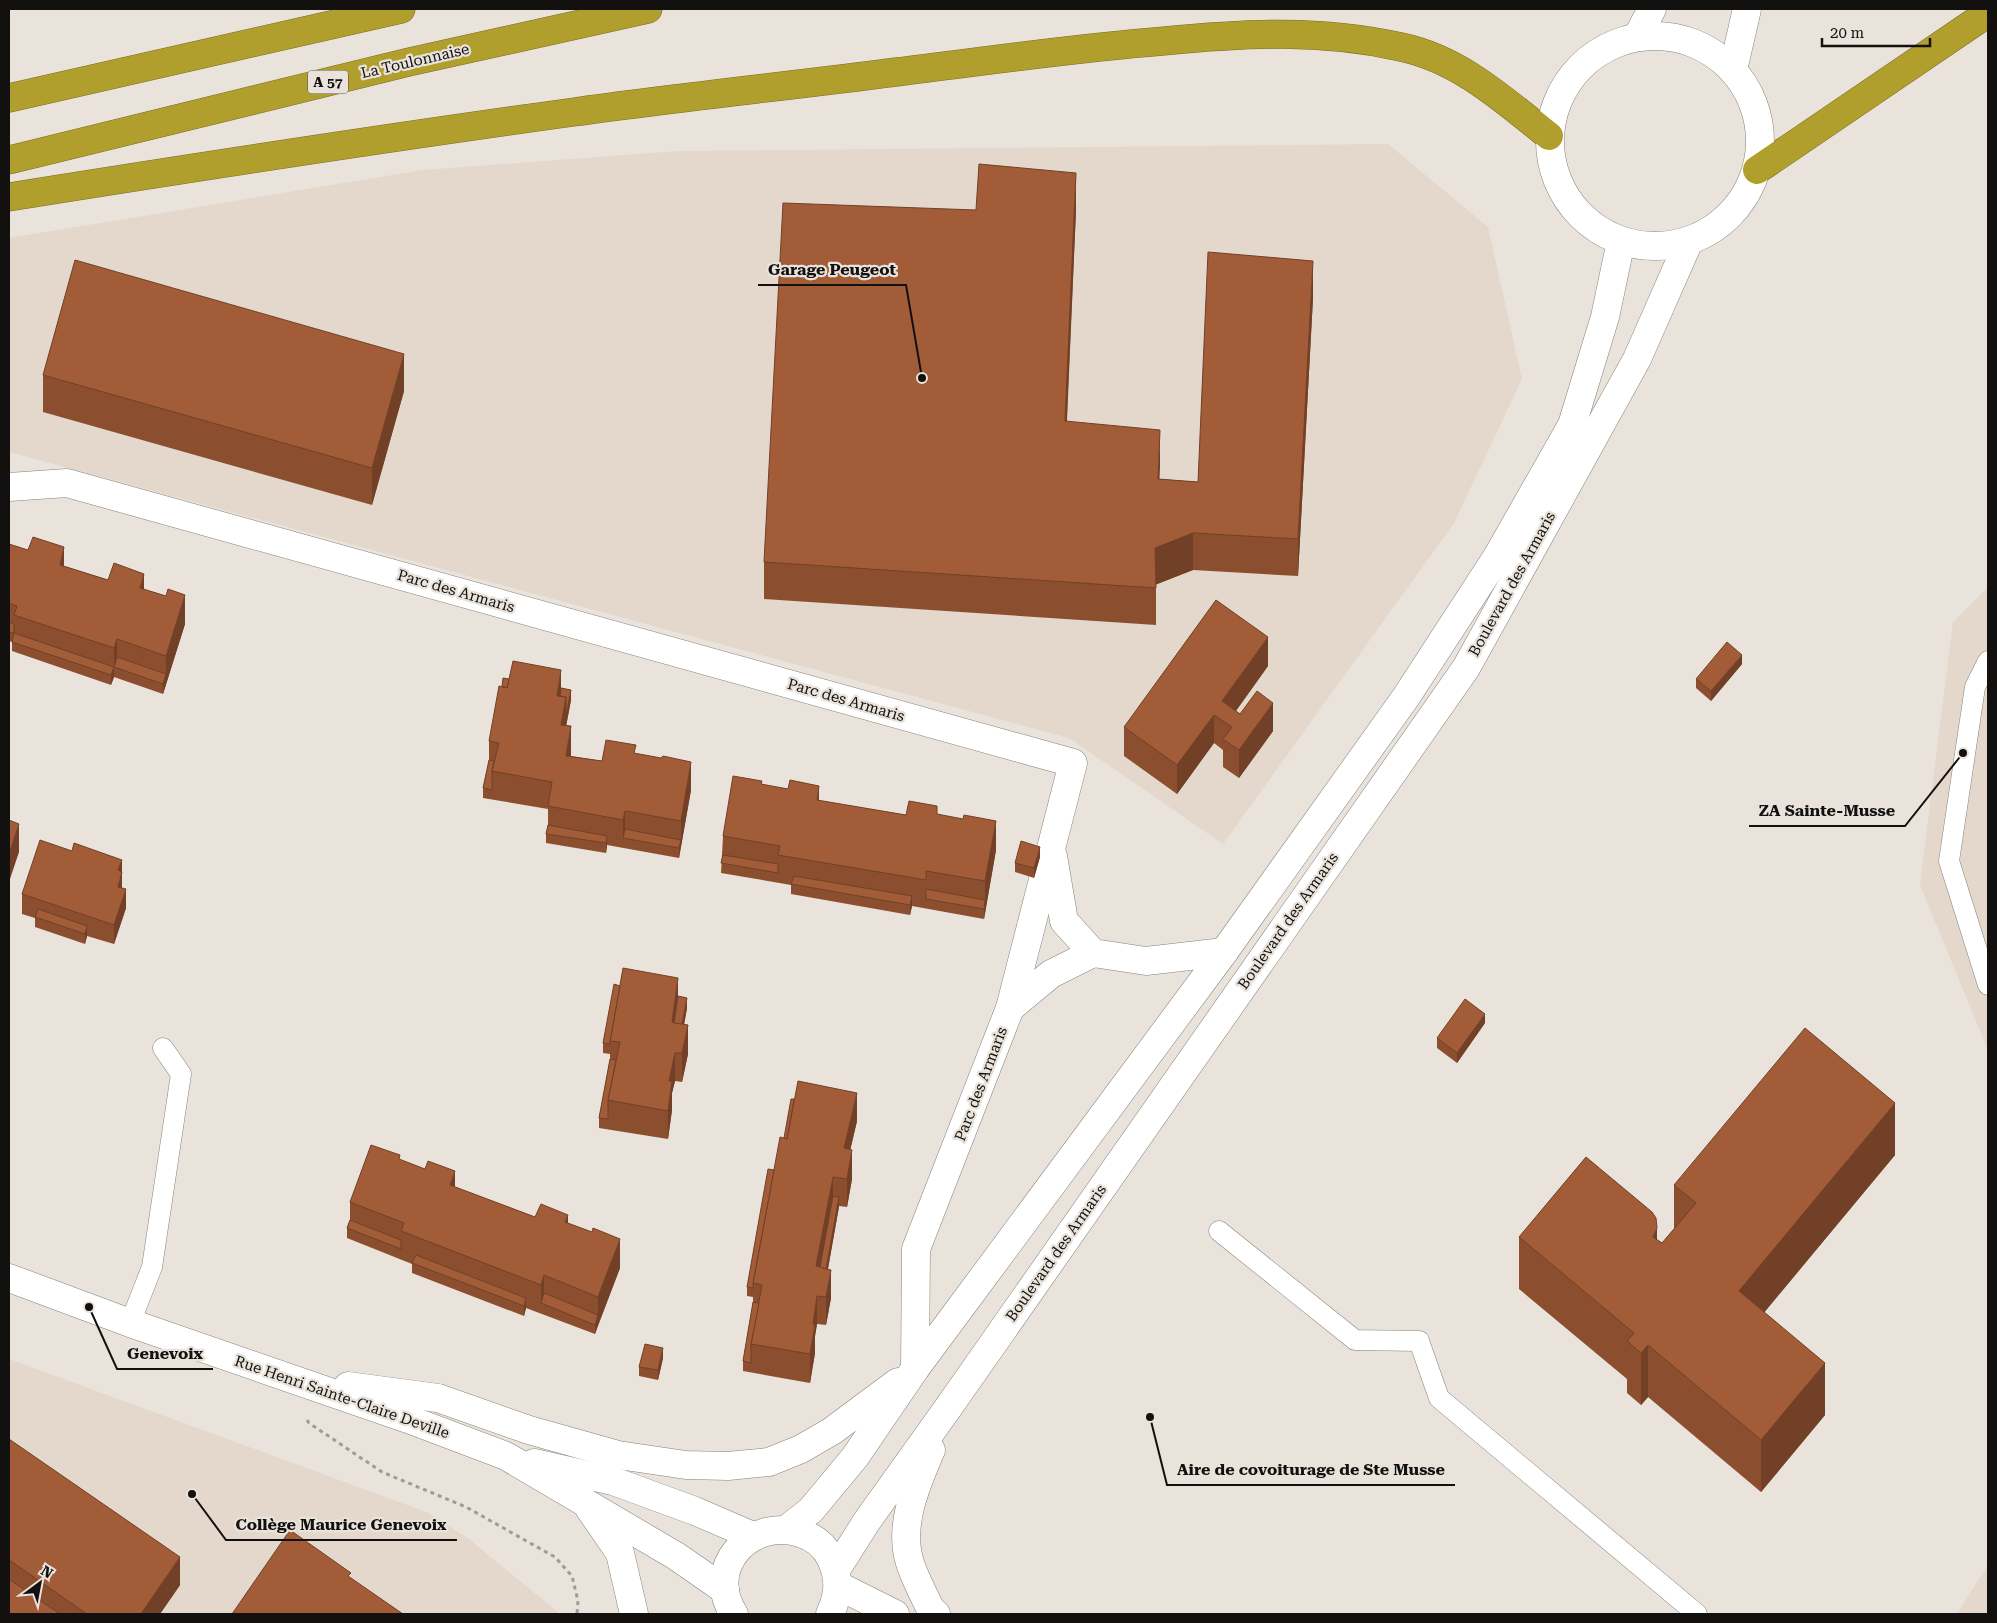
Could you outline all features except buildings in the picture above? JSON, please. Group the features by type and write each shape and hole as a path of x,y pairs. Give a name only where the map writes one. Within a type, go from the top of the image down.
{"highway":[{"path":"9,98 381,12 401,9"},
{"name":"La Toulonnaise","path":"9,160 410,62 648,9"},
{"path":"1757,170 1988,13"},
{"path":"9,197 344,144 578,111 1107,46 1226,35 1295,33 1364,40 1406,48 1436,59 1489,88 1549,136"}],"main road":[{"path":"1637,37 1652,9"},
{"path":"1733,70 1747,9"},
{"path":"1637,37 1672,37 1706,48 1733,70 1753,100 1761,135 1757,170 1742,201 1719,226 1689,241 1655,247 1621,241 1591,225 1567,200 1553,170 1549,136 1557,101 1575,71 1603,49 1637,37"},
{"name":"Boulevard des Armaris","path":"787,1529 811,1510 855,1457 916,1369 1224,952 1406,697 1497,557 1572,425 1605,317 1621,241"},
{"name":"Boulevard des Armaris","path":"830,1614 836,1602 837,1578 867,1521 1466,668 1637,359 1689,241"},
{"name":"Parc des Armaris","path":"9,487 67,483 1073,763 1010,1008 916,1250 916,1369"},
{"path":"1051,847 1064,921 1093,953"},
{"path":"1010,1008 1051,974 1093,953 1146,961 1224,952"},
{"name":"Rue Henri Sainte-Claire Deville","path":"9,1278 130,1323 408,1419 506,1456 614,1481 695,1511 753,1536"},
{"path":"288,1378 438,1398 529,1430 618,1455 686,1465 728,1466 770,1462 801,1450 832,1431 916,1369"},
{"path":"936,1614 931,1610 910,1562 906,1529 915,1488 948,1408"},
{"name":"Rue Henri Sainte-Claire Deville","path":"506,1456 676,1556 728,1607"},
{"name":"Rue Henri Sainte-Claire Deville","path":"584,1501 620,1553 634,1614"},
{"path":"728,1607 727,1568 737,1550 753,1536 770,1530 787,1529 809,1535 826,1550 837,1578 895,1614"}],"lane":[{"path":"1988,661 1975,687 1948,861 1988,985"},
{"path":"130,1323 152,1267 180,1074 163,1048"},
{"path":"1219,1231 1355,1340 1419,1341 1440,1398 1697,1614"}],"path":[{"path":"288,1378 309,1423 382,1472 466,1507 555,1557 572,1576 578,1601 577,1614"}],"shaded area":[{"path":"1388,144 1488,227 1522,379 1454,523 1223,844 1069,738 9,452 9,238 423,170 678,151"},
{"path":"1988,587 1988,1050 1920,885 1953,622"},
{"path":"9,1359 429,1513 469,1539 560,1614 9,1614"},
{"path":"1988,1565 1988,1614 1957,1614"}],"place":[{"name":"Garage Peugeot","path":"922,378"},
{"name":"ZA Sainte-Musse","path":"1963,753"},
{"name":"Genevoix","path":"89,1307"},
{"name":"Aire de covoiturage de Ste Musse","path":"1150,1417"},
{"name":"Collège Maurice Genevoix","path":"192,1494"}]}
